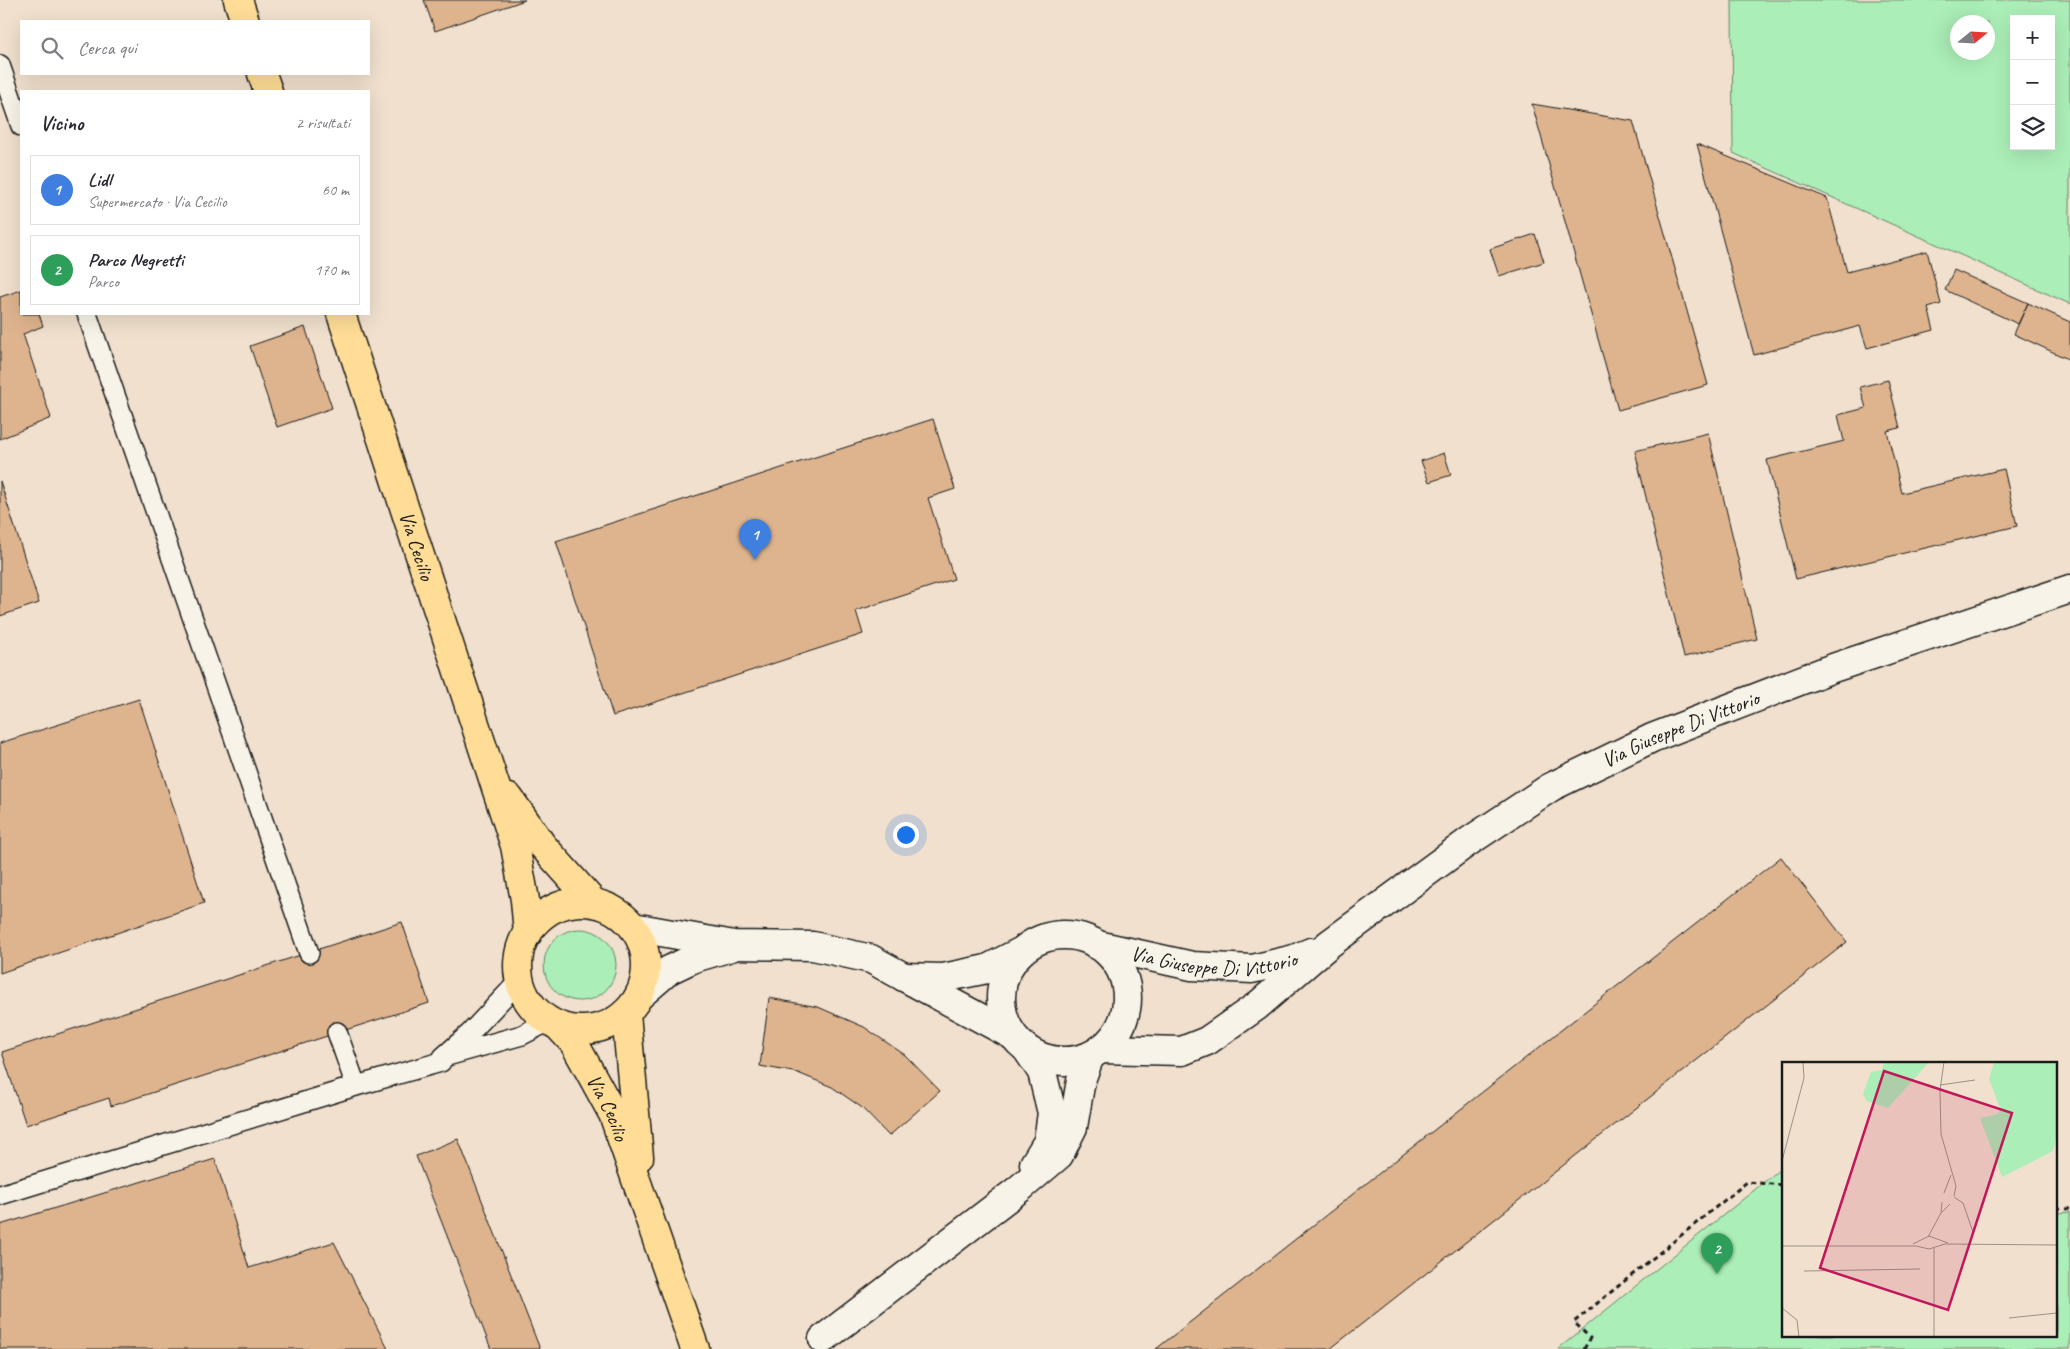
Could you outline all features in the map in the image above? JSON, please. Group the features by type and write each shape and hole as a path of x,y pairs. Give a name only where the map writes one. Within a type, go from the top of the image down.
{"main road":[{"path":"238,0 245,20"},
{"path":"262,75 268,90"},
{"name":"Via Cecilio","path":"341,315 516,846 525,900 528,933"},
{"name":"Via Cecilio","path":"494,776 542,845 593,902"},
{"path":"577,901 593,902 608,906 622,915 633,927 642,941 646,958 646,975 632,1005 612,1024 596,1030 578,1031 554,1024 543,1017 528,1001 519,981 518,962 522,943 532,925 547,912 577,901"},
{"name":"Via Cecilio","path":"632,1005 642,1196"},
{"name":"Via Cecilio","path":"554,1024 574,1043 613,1114 695,1349"}],"street":[{"name":"Via Giuseppe Di Vittorio","path":"1095,1052 1182,1051 1207,1041 1257,1006 1329,944 1468,842 1552,787 1644,742 1833,668 2070,589"},
{"path":"633,927 734,945 814,946 871,959 1020,1043 1047,1060 1069,1062 1095,1052 1108,1043 1121,1025 1127,1004 1125,982 1117,964 1104,949 1086,939 1066,934 1046,937 1028,946 1013,959 1004,977 1000,997 1003,1017 1020,1043 1042,1072 1052,1113 1048,1141 1019,1189"},
{"name":"Via Giuseppe Di Vittorio","path":"1096,944 1192,966 1252,969 1294,959 1329,944"},
{"path":"632,1005 669,970 694,958 734,945"},
{"path":"904,977 943,978 987,969 1022,951"},
{"path":"822,1339 1019,1189 1059,1155 1073,1127 1080,1080 1095,1052"}],"lane":[{"path":"0,65 20,123"},
{"path":"86,315 309,953"},
{"path":"0,1195 356,1086 441,1062 443,1057 470,1033 519,981"},
{"path":"443,1057 522,1036 554,1024"},
{"path":"337,1032 356,1086"}],"path":[{"path":"1584,1349 1590,1338 1574,1322 1747,1182 1782,1185"}],"green space":[{"path":"1732,0 2070,0 2070,304 1733,153"},
{"path":"587,929 606,939 614,951 616,965 614,979 606,991 594,999 573,1001 554,991 546,979 544,958 554,939 566,931"},
{"path":"1782,1168 1782,1336 2058,1336 2058,1213 2070,1212 2070,1349 1558,1349"}],"building":[{"path":"424,0 525,0 435,31"},
{"path":"1532,104 1633,121 1708,385 1618,410"},
{"path":"1697,144 1827,198 1847,272 1927,251 1941,304 1928,308 1934,330 1867,348 1860,326 1754,355"},
{"path":"1535,234 1544,262 1499,276 1490,249"},
{"path":"1954,270 2028,303 2018,324 1945,290"},
{"path":"20,290 20,315 39,315 43,326 23,334 51,418 0,439 0,297"},
{"path":"2028,303 2070,322 2070,360 2014,334"},
{"path":"305,327 332,408 277,427 250,346"},
{"path":"1888,380 1900,428 1887,431 1902,493 2004,469 2017,526 1796,579 1767,460 1844,441 1838,415 1866,408 1860,387"},
{"path":"933,419 955,489 928,498 954,579 856,611 863,634 613,716 556,541"},
{"path":"1708,433 1757,639 1684,657 1635,451"},
{"path":"1444,453 1451,475 1429,482 1421,461"},
{"path":"0,481 39,603 0,616"},
{"path":"139,699 204,903 0,973 0,743"},
{"path":"1781,857 1847,942 1330,1349 1156,1349"},
{"path":"402,922 429,1003 111,1106 109,1098 26,1125 2,1052"},
{"path":"769,998 818,1007 864,1027 905,1055 940,1091 889,1136 861,1107 832,1087 798,1073 760,1066"},
{"path":"458,1139 540,1349 491,1349 416,1156"},
{"path":"215,1159 249,1268 334,1242 388,1349 0,1349 0,1225"}],"place":[{"name":"Lidl","path":"755,560"},
{"name":"Parco Negretti","path":"1717,1274"}]}
